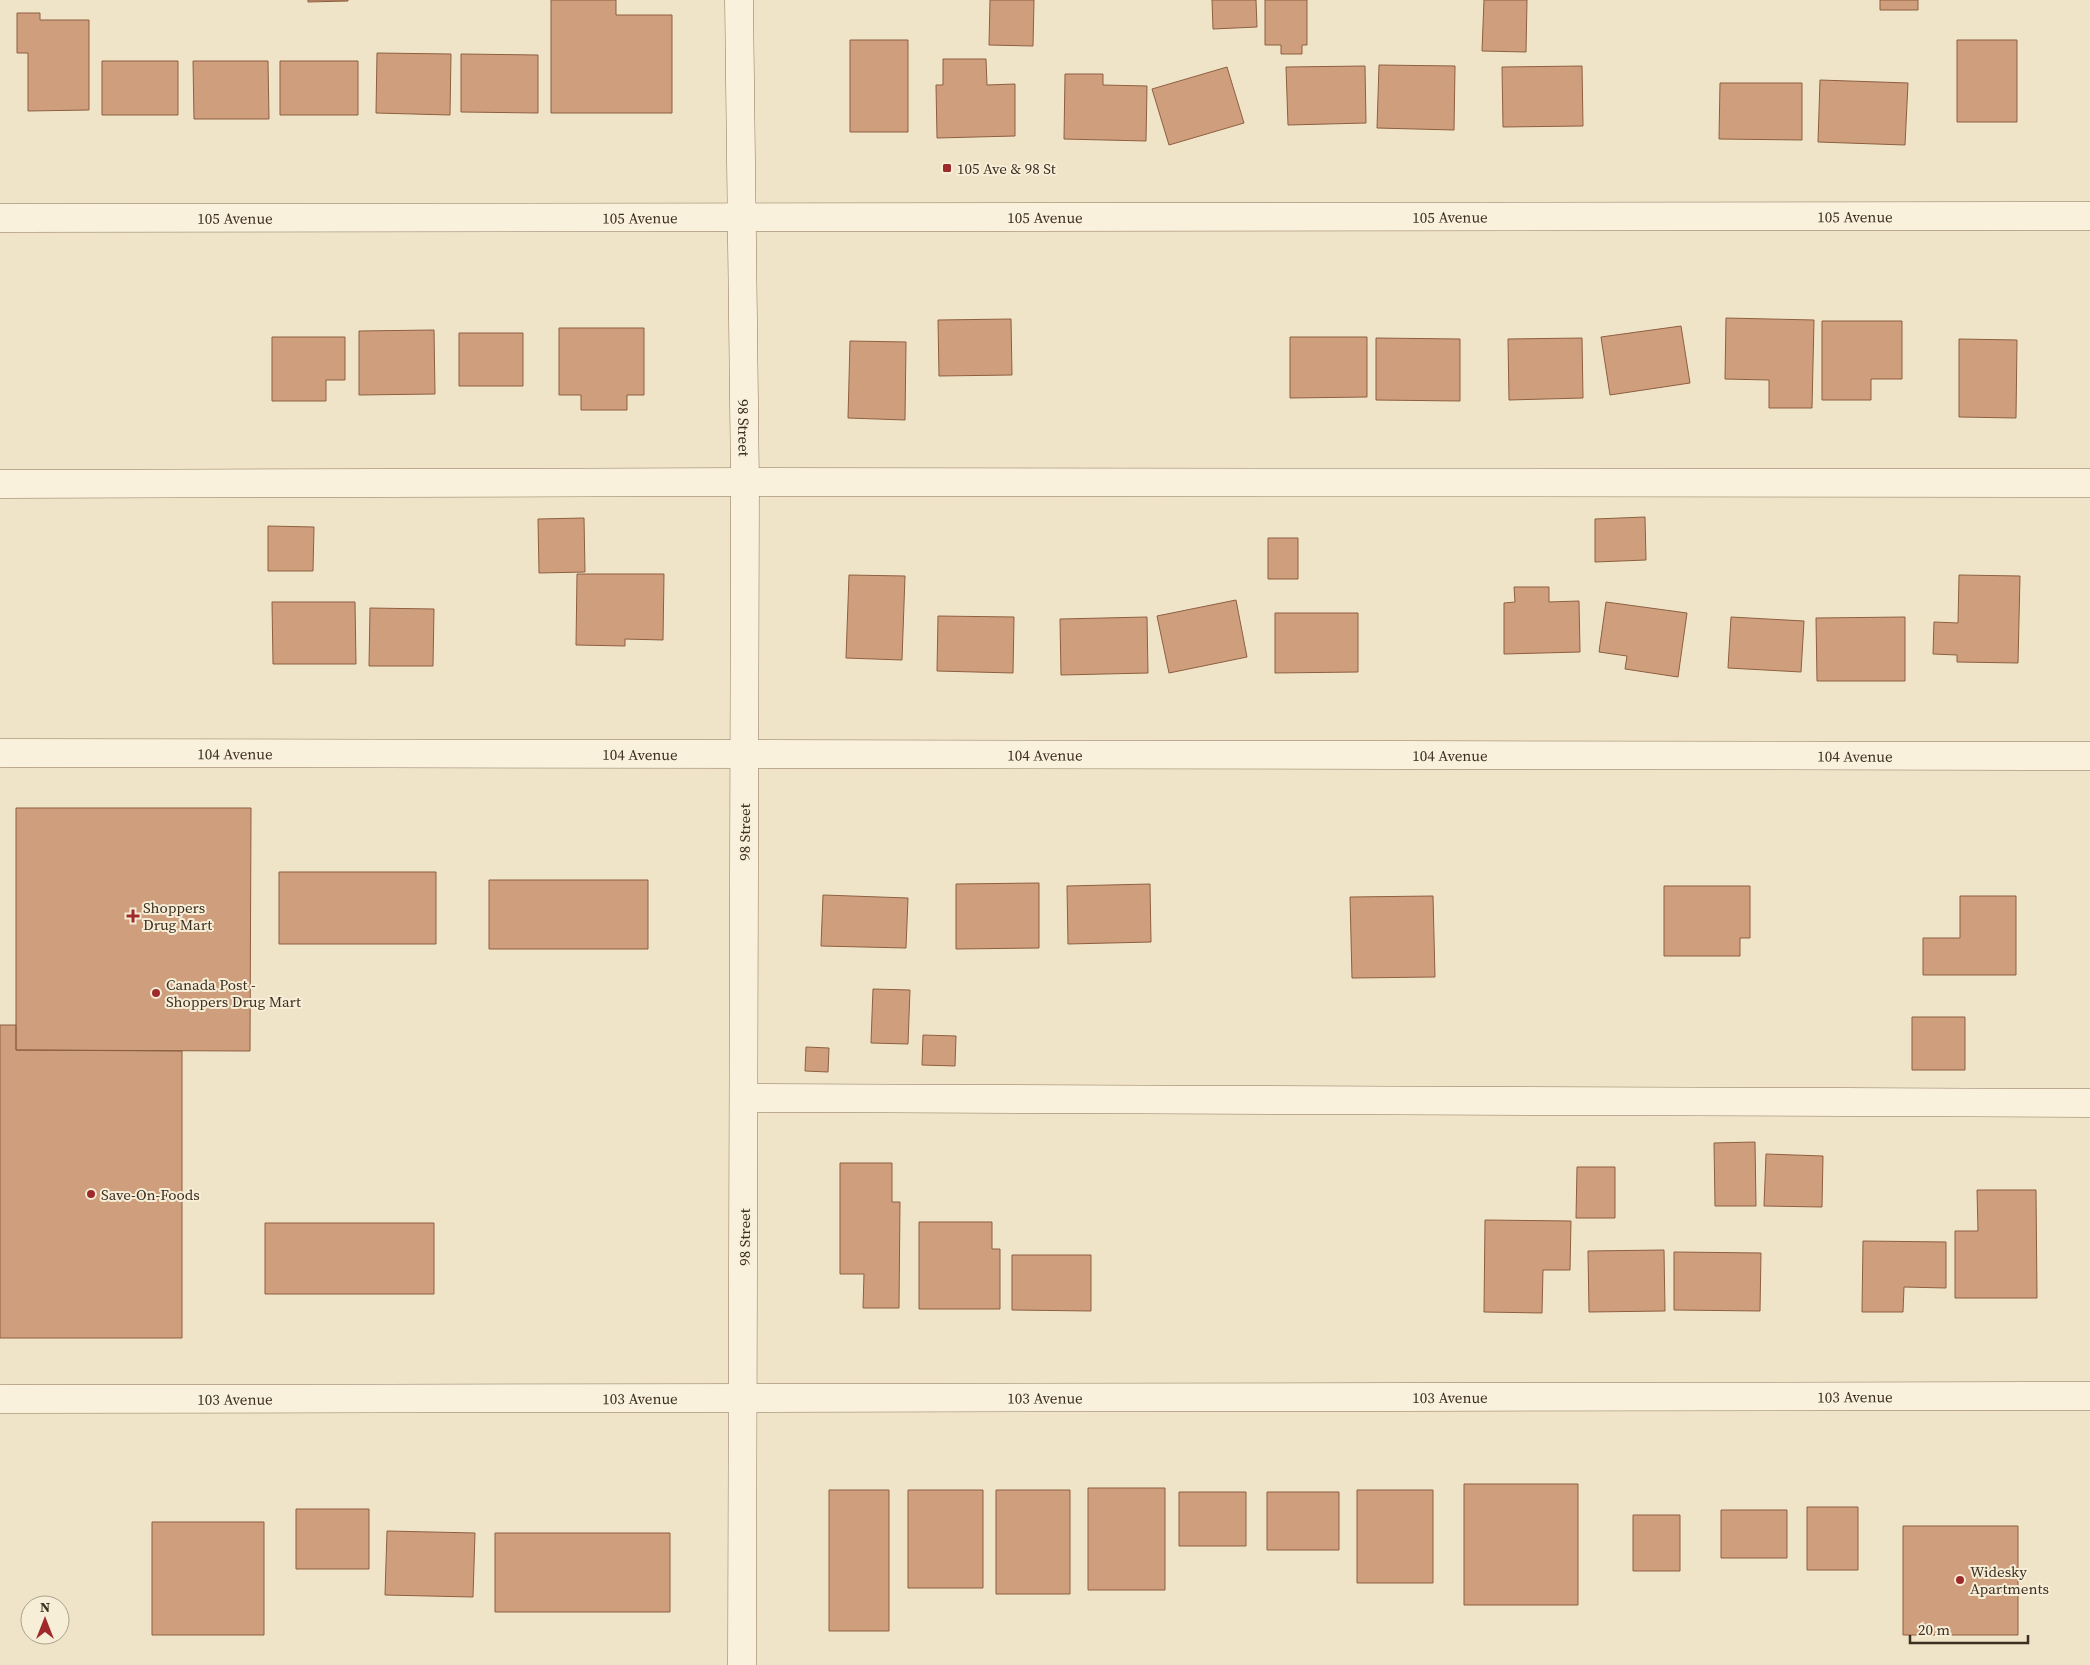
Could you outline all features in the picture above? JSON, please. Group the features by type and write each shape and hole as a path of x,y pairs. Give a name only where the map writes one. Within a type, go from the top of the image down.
{"street":[{"name":"98 Street","path":"739,0 745,482 745,1098 742,1665"},
{"name":"105 Avenue","path":"0,218 2090,216"},
{"path":"0,484 745,482 2090,483"},
{"name":"104 Avenue","path":"0,753 2090,756"},
{"path":"745,1098 2090,1103"},
{"name":"103 Avenue","path":"0,1399 2090,1396"}],"building":[{"path":"308,0 348,0 348,1 308,2"},
{"path":"551,0 616,0 616,15 672,15 672,113 551,113"},
{"path":"990,0 1034,0 1033,46 989,45"},
{"path":"1212,0 1256,0 1257,27 1213,29"},
{"path":"1265,0 1307,0 1307,45 1302,45 1302,54 1281,54 1281,45 1265,45"},
{"path":"1484,0 1527,0 1526,52 1482,51"},
{"path":"1880,0 1918,0 1918,10 1880,10"},
{"path":"17,13 40,13 40,20 89,20 89,110 28,111 28,53 17,53"},
{"path":"850,40 908,40 908,132 850,132"},
{"path":"1957,40 2017,40 2017,122 1957,122"},
{"path":"377,53 451,54 450,115 376,113"},
{"path":"461,54 538,55 538,113 461,112"},
{"path":"943,59 986,59 987,85 1015,84 1015,136 937,138 936,85 943,85"},
{"path":"102,61 178,61 178,115 102,115"},
{"path":"193,61 268,61 269,119 194,119"},
{"path":"280,61 358,61 358,115 280,115"},
{"path":"1379,65 1455,66 1454,130 1377,128"},
{"path":"1365,66 1366,123 1288,125 1286,67"},
{"path":"1582,66 1583,126 1503,127 1502,67"},
{"path":"1227,67 1244,123 1169,145 1152,89"},
{"path":"1065,74 1103,74 1103,85 1147,86 1146,141 1064,139"},
{"path":"1820,80 1908,83 1905,145 1818,142"},
{"path":"1720,83 1802,83 1802,140 1719,139"},
{"path":"1726,318 1814,320 1812,408 1769,408 1769,380 1725,379"},
{"path":"1011,319 1012,375 939,376 938,320"},
{"path":"1822,321 1902,321 1902,379 1871,379 1871,400 1822,400"},
{"path":"1681,326 1690,383 1610,395 1601,337"},
{"path":"559,328 644,328 644,395 627,395 627,410 581,410 581,395 559,395"},
{"path":"434,330 435,394 359,395 359,331"},
{"path":"459,333 523,333 523,386 459,386"},
{"path":"272,337 345,337 345,380 326,380 326,401 272,401"},
{"path":"1290,337 1367,337 1367,397 1290,398"},
{"path":"1376,338 1460,339 1460,401 1376,400"},
{"path":"1582,338 1583,398 1509,400 1508,339"},
{"path":"1959,339 2017,340 2016,418 1959,417"},
{"path":"850,341 906,342 905,420 848,418"},
{"path":"1645,517 1646,560 1595,562 1595,519"},
{"path":"584,518 585,572 539,573 538,519"},
{"path":"268,526 314,527 313,571 268,571"},
{"path":"1268,538 1298,538 1298,579 1268,579"},
{"path":"577,574 664,574 663,640 625,639 625,646 576,645"},
{"path":"849,575 905,576 902,660 846,658"},
{"path":"1959,575 2020,576 2018,663 1957,662 1957,655 1933,654 1934,622 1958,623"},
{"path":"1514,587 1549,587 1549,602 1579,601 1580,652 1504,654 1504,603 1515,602"},
{"path":"1236,600 1247,657 1169,673 1157,616"},
{"path":"272,602 355,602 356,664 273,664"},
{"path":"1606,602 1687,613 1678,677 1625,669 1627,656 1599,652"},
{"path":"370,608 434,609 433,666 369,666"},
{"path":"1275,613 1358,613 1358,672 1275,673"},
{"path":"938,616 1014,617 1013,673 937,671"},
{"path":"1147,617 1148,673 1061,675 1060,619"},
{"path":"1731,617 1804,621 1801,672 1728,668"},
{"path":"1905,617 1905,681 1817,681 1816,618"},
{"name":"Shoppers Drug Mart","path":"16,808 251,808 250,1051 16,1050"},
{"path":"279,872 436,872 436,944 279,944"},
{"path":"489,880 648,880 648,949 489,949"},
{"path":"1039,883 1039,948 956,949 956,884"},
{"path":"1150,884 1151,942 1068,944 1067,886"},
{"path":"1664,886 1750,886 1750,938 1740,938 1740,956 1664,956"},
{"path":"823,895 908,898 906,948 821,946"},
{"path":"1433,896 1435,977 1352,978 1350,897"},
{"path":"1960,896 2016,896 2016,975 1923,975 1923,938 1960,938"},
{"path":"873,989 910,990 908,1044 871,1043"},
{"path":"1912,1017 1965,1017 1965,1070 1912,1070"},
{"name":"Save-On-Foods","path":"0,1025 16,1025 16,1050 182,1051 182,1338 0,1338"},
{"path":"923,1035 956,1036 955,1066 922,1065"},
{"path":"806,1047 829,1048 828,1072 805,1071"},
{"path":"1755,1142 1756,1206 1715,1206 1714,1143"},
{"path":"1766,1154 1823,1156 1822,1207 1764,1206"},
{"path":"840,1163 892,1163 892,1202 900,1202 899,1308 863,1308 864,1274 840,1274"},
{"path":"1577,1167 1615,1167 1615,1218 1576,1218"},
{"path":"1977,1190 2036,1190 2037,1298 1955,1298 1955,1231 1978,1231"},
{"path":"1485,1220 1571,1221 1570,1270 1543,1270 1542,1313 1484,1312"},
{"path":"919,1222 992,1222 992,1249 1000,1249 1000,1309 919,1309"},
{"path":"265,1223 434,1223 434,1294 265,1294"},
{"path":"1863,1241 1946,1242 1946,1288 1904,1287 1903,1312 1862,1312"},
{"path":"1664,1250 1665,1311 1589,1312 1588,1251"},
{"path":"1674,1252 1761,1253 1760,1311 1674,1310"},
{"path":"1012,1255 1091,1255 1091,1311 1012,1310"},
{"path":"1464,1484 1578,1484 1578,1605 1464,1605"},
{"path":"1088,1488 1165,1488 1165,1590 1088,1590"},
{"path":"829,1490 889,1490 889,1631 829,1631"},
{"path":"908,1490 983,1490 983,1588 908,1588"},
{"path":"996,1490 1070,1490 1070,1594 996,1594"},
{"path":"1357,1490 1433,1490 1433,1583 1357,1583"},
{"path":"1179,1492 1246,1492 1246,1546 1179,1546"},
{"path":"1267,1492 1339,1492 1339,1550 1267,1550"},
{"path":"1807,1507 1858,1507 1858,1570 1807,1570"},
{"path":"296,1509 369,1509 369,1569 296,1569"},
{"path":"1721,1510 1787,1510 1787,1558 1721,1558"},
{"path":"1633,1515 1680,1515 1680,1571 1633,1571"},
{"path":"152,1522 264,1522 264,1635 152,1635"},
{"name":"Widesky Apartments","path":"1903,1526 2018,1526 2018,1635 1903,1635"},
{"path":"387,1531 475,1533 473,1597 385,1595"},
{"path":"495,1533 670,1533 670,1612 495,1612"}],"place":[{"name":"105 Ave & 98 St","path":"947,168"},
{"name":"Shoppers Drug Mart","path":"133,916"},
{"name":"Canada Post - Shoppers Drug Mart","path":"156,993"},
{"name":"Save-On-Foods","path":"91,1194"},
{"name":"Widesky Apartments","path":"1960,1580"}]}
